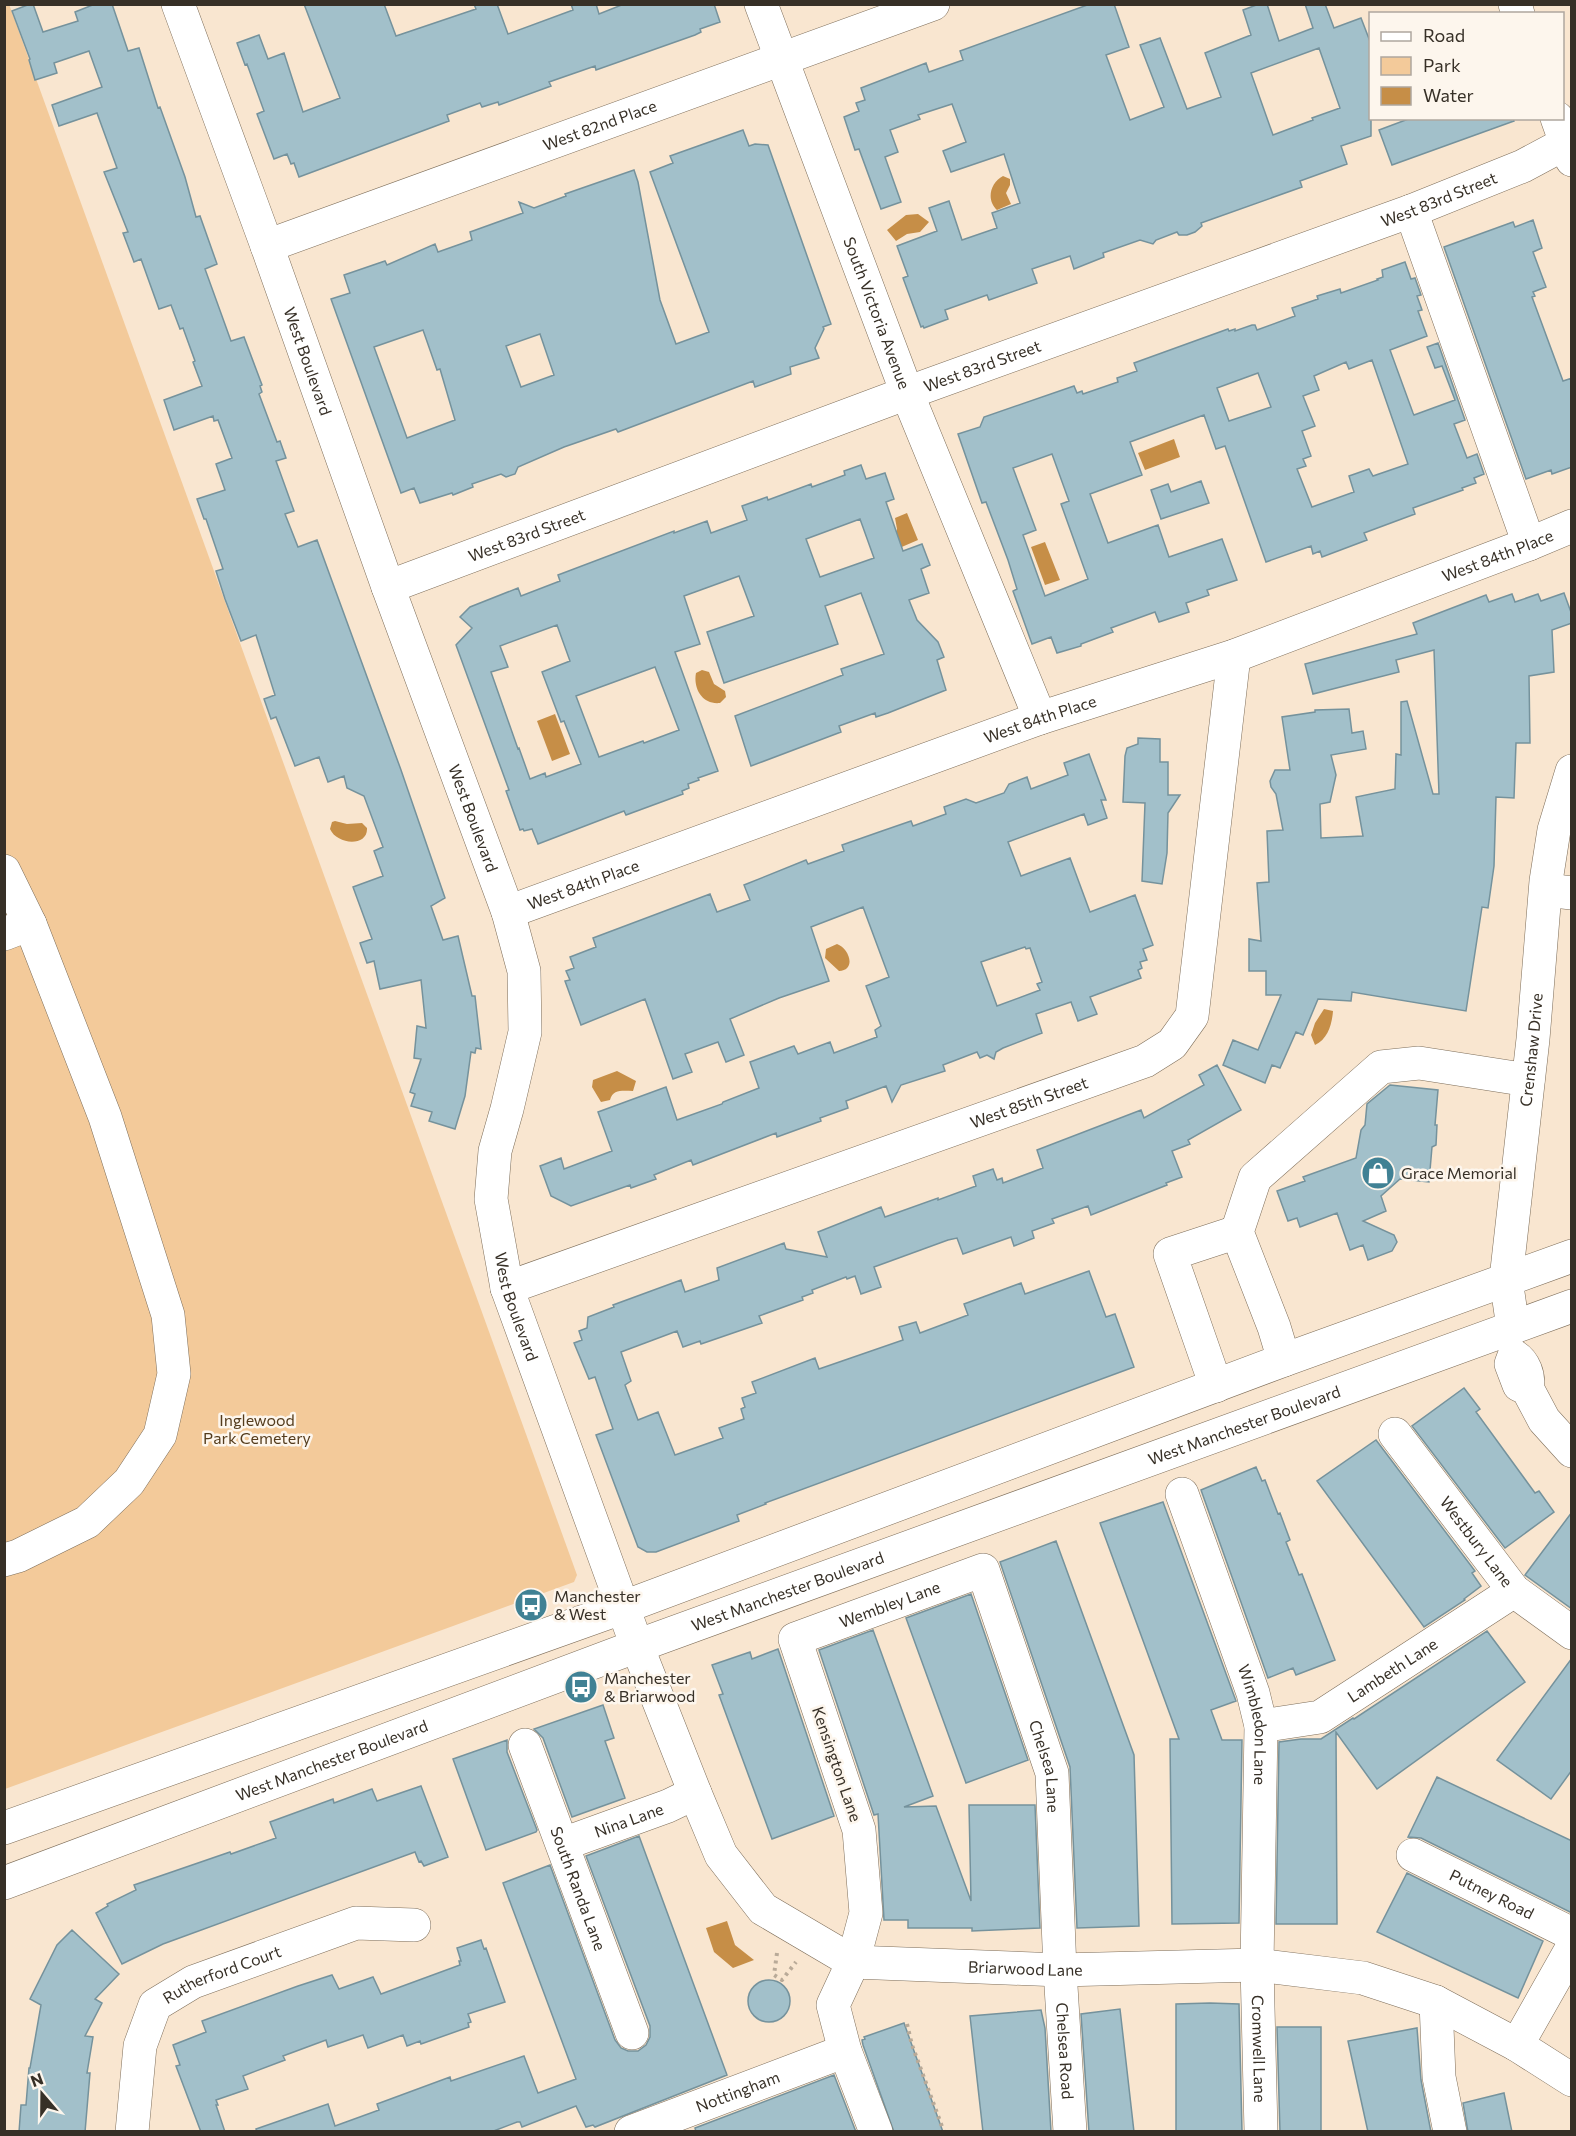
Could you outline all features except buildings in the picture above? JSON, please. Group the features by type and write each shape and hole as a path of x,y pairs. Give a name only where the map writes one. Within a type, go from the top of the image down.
{"street":[{"name":"West Boulevard","path":"178,4 508,912 524,971 525,1032 495,1151 491,1198 507,1288 637,1646"},
{"name":"South Victoria Avenue","path":"760,4 907,393 1040,718"},
{"name":"West 82nd Place","path":"267,246 933,4"},
{"name":"West 83rd Street","path":"388,586 907,393 1411,211 1523,166 1567,140"},
{"path":"1411,211 1529,544"},
{"name":"West 84th Place","path":"508,912 1040,718 1234,656 1572,526"},
{"name":"West 85th Street","path":"507,1288 1145,1061 1172,1044 1192,1016 1234,656"},
{"name":"Crenshaw Drive","path":"1514,1342 1506,1279 1528,1080 1559,892 1554,830 1572,771"},
{"path":"4,871 17,929 105,1117 168,1315 174,1374 160,1435 129,1482 87,1522 18,1556 4,1560"},
{"path":"1284,1360 1274,1327 1237,1232 1255,1178 1381,1067 1419,1063 1528,1080"},
{"path":"1216,1386 1170,1254 1237,1232"},
{"path":"4,1828 624,1607 1284,1360 1572,1256"},
{"name":"West Manchester Boulevard","path":"4,1883 637,1646 1514,1342 1572,1306"},
{"path":"1514,1342 1529,1380 1527,1388 1544,1420 1572,1451"},
{"name":"Westbury Lane","path":"1395,1434 1514,1591 1572,1633"},
{"name":"Wimbledon Lane","path":"1182,1494 1253,1693 1261,1726 1257,1965"},
{"name":"Wembley Lane","path":"795,1640 983,1570"},
{"name":"Chelsea Lane","path":"983,1570 1052,1773 1060,1970"},
{"name":"Lambeth Lane","path":"1261,1726 1320,1717 1514,1591"},
{"name":"Kensington Lane","path":"795,1640 859,1830 866,1913 853,1962 833,2005 845,2051 876,2132"},
{"name":"Briarwood Lane","path":"637,1646 721,1855 763,1909 853,1962 1060,1970 1257,1965 1363,1978 1436,2002 1517,2045 1572,2080"},
{"name":"South Randa Lane","path":"525,1745 632,2033"},
{"name":"Nina Lane","path":"563,1845 668,1806 695,1793"},
{"name":"Putney Road","path":"1413,1855 1572,1934"},
{"name":"Rutherford Court","path":"132,2132 140,2046 155,2005 193,1982 356,1923 414,1925"},
{"path":"1517,2045 1572,1948"},
{"name":"Cromwell Lane","path":"1257,1965 1261,2132"},
{"name":"Chelsea Road","path":"1060,1970 1070,2132"},
{"path":"1436,2002 1439,2076 1450,2132"},
{"name":"Nottingham","path":"631,2132 676,2124 845,2051"}],"path":[{"path":"777,1953 774,1975 782,1980 796,1962"},
{"path":"907,2024 912,2045 944,2132"}],"green space":[{"name":"Inglewood Park Cemetery","path":"9,4 577,1575 574,1582 5,1789 4,5"}],"water":[{"path":"1003,176 1010,179 1006,193 1011,204 997,210 991,201 991,192 995,183"},
{"path":"918,214 929,222 920,232 907,234 896,241 887,230 906,215"},
{"path":"1174,439 1180,457 1145,470 1138,453"},
{"path":"907,513 918,540 890,552 897,529 895,518"},
{"path":"1045,542 1060,580 1045,585 1031,547"},
{"path":"702,670 709,672 714,684 725,691 726,697 720,703 708,701 700,694 695,679 696,673"},
{"path":"555,714 570,754 552,761 537,721"},
{"path":"332,822 347,824 362,823 367,828 366,834 358,841 345,841 330,829"},
{"path":"837,944 848,954 849,963 845,970 839,971 825,958 826,949"},
{"path":"1324,1009 1333,1011 1332,1021 1326,1035 1315,1045 1311,1035"},
{"path":"617,1071 636,1081 633,1091 616,1092 610,1100 601,1102 592,1087 593,1080"},
{"path":"727,1921 735,1945 754,1960 733,1968 714,1952 706,1928"}],"place":[{"name":"Grace Memorial","path":"1378,1173"},
{"name":"Manchester & West","path":"531,1605"},
{"name":"Manchester & Briarwood","path":"581,1687"}]}
